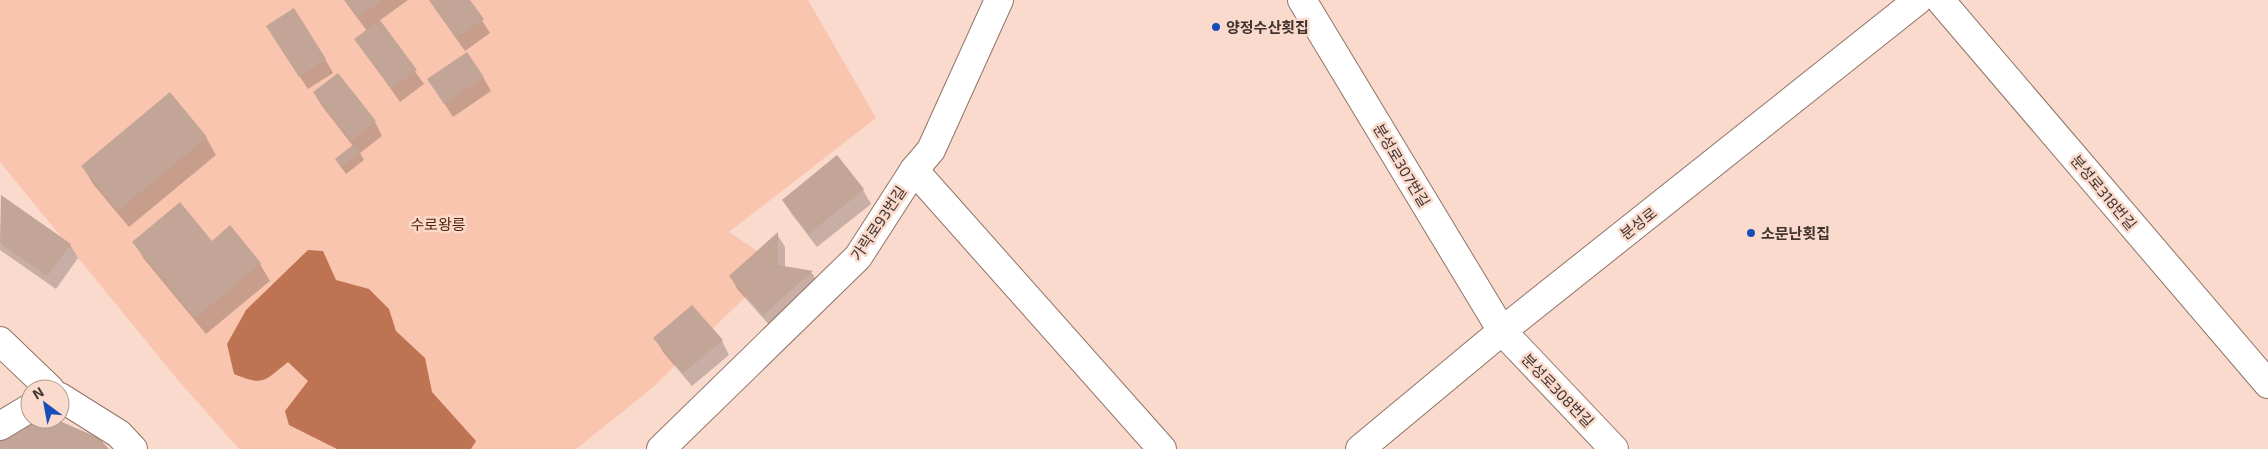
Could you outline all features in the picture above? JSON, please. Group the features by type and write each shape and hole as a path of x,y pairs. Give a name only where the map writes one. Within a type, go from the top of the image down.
{"street":[{"name":"가락로93번길","path":"661,449 858,257 914,170 931,150 999,0"},
{"name":"분성로307번길","path":"1302,0 1502,331"},
{"name":"분성로","path":"1360,449 1502,331 1918,0"},
{"name":"분성로318번길","path":"1940,0 2268,384"},
{"path":"914,170 1162,449"},
{"name":"분성로308번길","path":"1502,331 1614,449"},
{"path":"0,341 40,379"},
{"path":"70,403 119,434 133,449"},
{"path":"0,426 20,414"}],"green space":[{"name":"수로왕릉","path":"0,0 808,0 876,118 729,232 778,265 651,389 576,449 239,449 177,379 0,162"}],"shaded area":[{"path":"308,250 323,251 336,280 369,289 389,309 396,331 425,358 432,392 476,441 471,449 337,449 289,425 285,411 308,381 288,362 264,380 252,380 234,374 227,344 246,310"}],"building":[{"path":"345,0 382,0 358,18"},
{"path":"429,0 470,0 484,19 456,38"},
{"path":"294,8 326,59 299,77 266,26"},
{"path":"380,20 417,70 391,89 354,39"},
{"path":"467,52 484,77 444,104 427,79"},
{"path":"338,73 376,121 351,141 313,92"},
{"path":"170,92 207,137 118,211 81,166"},
{"path":"354,144 361,152 341,167 335,159"},
{"path":"837,155 864,189 809,234 782,200"},
{"path":"1,195 71,244 47,276 0,243"},
{"path":"180,202 212,241 230,225 261,263 195,318 132,242"},
{"path":"778,232 778,265 813,271 763,315 729,276"},
{"path":"692,305 723,340 683,373 653,338"},
{"path":"70,425 99,438 109,449 0,449 0,441 20,428 70,429"}],"place":[{"name":"양정수산횟집","path":"1216,27"},
{"name":"소문난횟집","path":"1751,233"}]}
